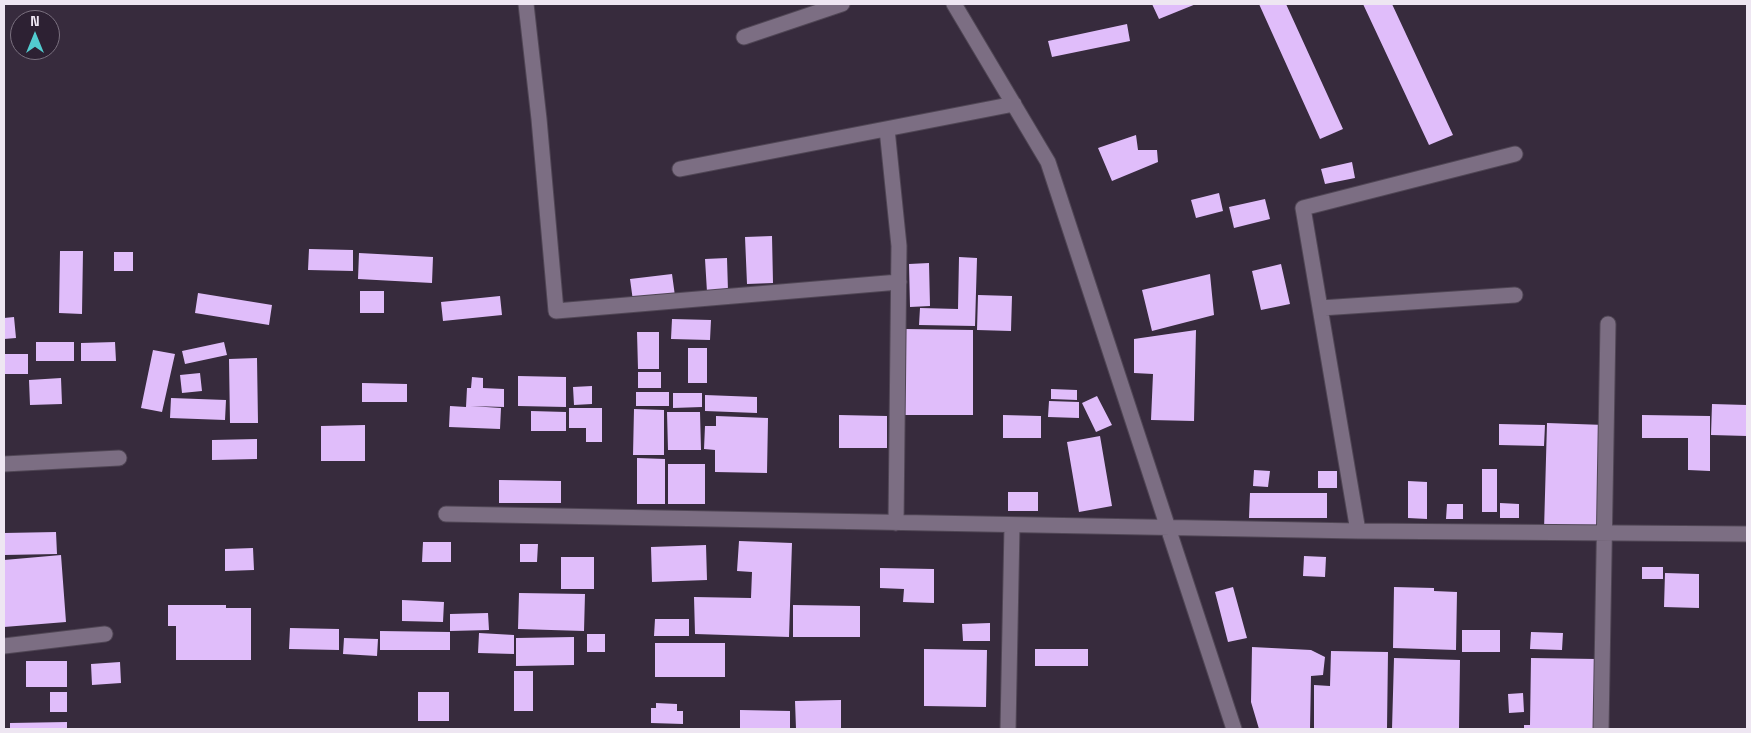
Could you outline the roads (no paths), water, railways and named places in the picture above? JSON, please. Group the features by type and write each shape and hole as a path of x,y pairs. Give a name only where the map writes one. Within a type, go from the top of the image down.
{"street":[{"path":"526,4 539,119 556,311 899,282"},
{"path":"744,37 842,4"},
{"path":"954,4 1048,162 1234,729"},
{"path":"680,169 1014,104"},
{"path":"887,129 899,246 896,523"},
{"path":"1358,531 1303,208 1515,154"},
{"path":"1321,308 1515,295"},
{"path":"1601,729 1608,324"},
{"path":"4,464 119,458"},
{"path":"446,514 1012,526 1604,534 1747,534"},
{"path":"1008,729 1012,526"},
{"path":"4,646 105,634"}]}
